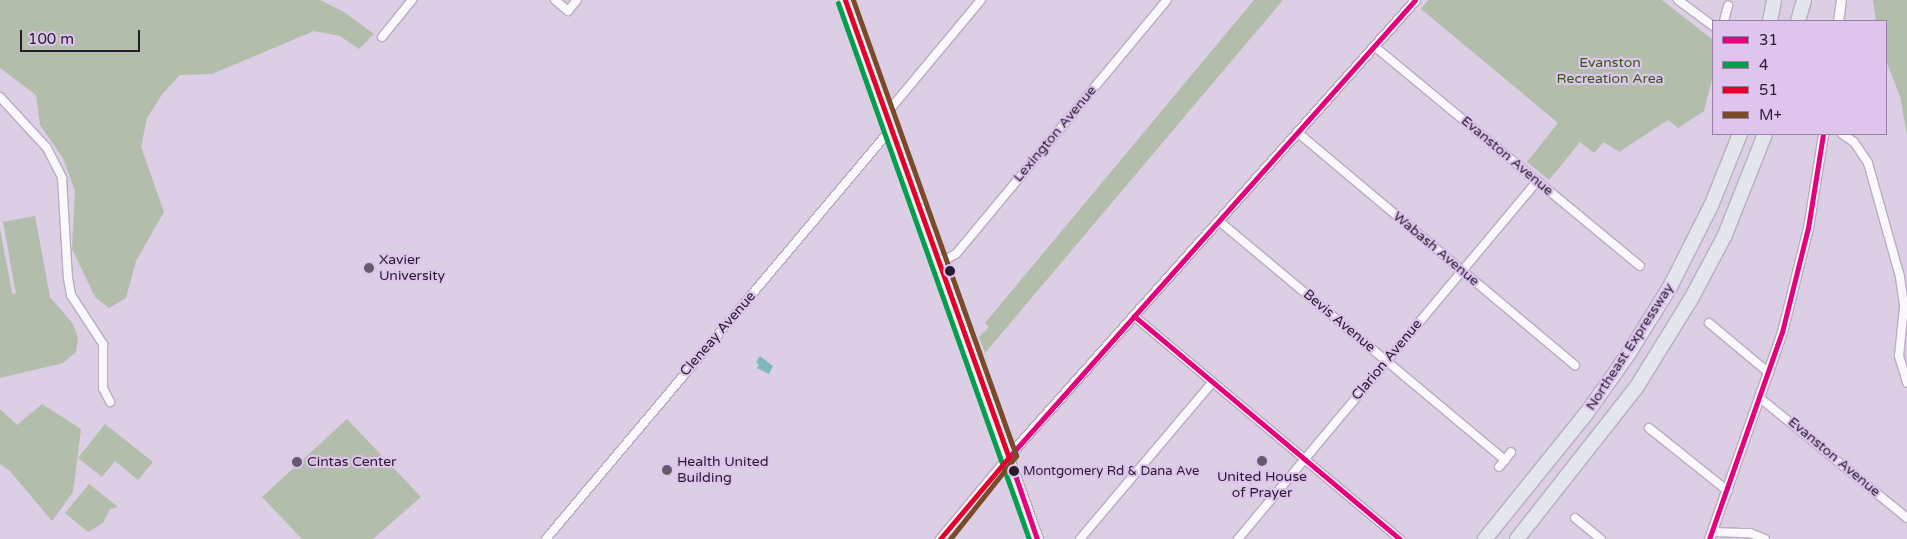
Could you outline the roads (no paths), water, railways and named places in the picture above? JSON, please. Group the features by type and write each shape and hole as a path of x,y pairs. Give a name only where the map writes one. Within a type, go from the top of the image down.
{"highway":[{"path":"1770,20 1774,0"},
{"path":"1798,20 1804,0"},
{"name":"Northeast Expressway","path":"1484,539 1586,414 1629,354 1670,287 1711,206 1740,135"},
{"name":"Northeast Expressway","path":"1517,539 1636,388 1686,307 1724,236 1765,135"}],"main road":[{"path":"845,0 1038,539"}],"street":[{"path":"382,37 412,0"},
{"path":"555,0 568,11 577,0"},
{"path":"886,114 981,0"},
{"name":"Lexington Avenue","path":"939,263 956,254 1168,0"},
{"path":"940,539 1008,457 1415,0"},
{"path":"1678,0 1712,25"},
{"path":"1838,20 1841,0"},
{"path":"1724,20 1728,6"},
{"name":"Evanston Avenue","path":"1374,46 1640,266"},
{"path":"0,97 47,148 62,178 68,278 71,295 103,344 102,388 110,402"},
{"name":"Cleneay Avenue","path":"546,539 891,129"},
{"name":"Wabash Avenue","path":"1297,132 1575,365"},
{"path":"1765,539 1750,533 1711,536 1769,373 1802,255 1823,135"},
{"path":"1844,135 1854,142 1868,163 1900,277 1904,306 1899,356 1907,382"},
{"name":"Clarion Avenue","path":"1238,539 1537,182"},
{"name":"Bevis Avenue","path":"1219,221 1505,460"},
{"path":"1134,316 1400,539"},
{"path":"1709,323 1769,373"},
{"path":"1080,539 1212,383"},
{"name":"Evanston Avenue","path":"1760,398 1907,518"},
{"path":"1649,428 1728,490"},
{"path":"1499,468 1511,452"},
{"path":"1575,518 1601,539"}],"place":[{"name":"Xavier University","path":"369,268"},
{"name":"United House of Prayer","path":"1262,461"},
{"name":"Cintas Center","path":"297,462"},
{"name":"Health United Building","path":"667,470"},
{"name":"Montgomery Rd & Dana Ave","path":"1014,471"}],"park label":[{"name":"Evanston Recreation Area","path":"1610,72"}]}
